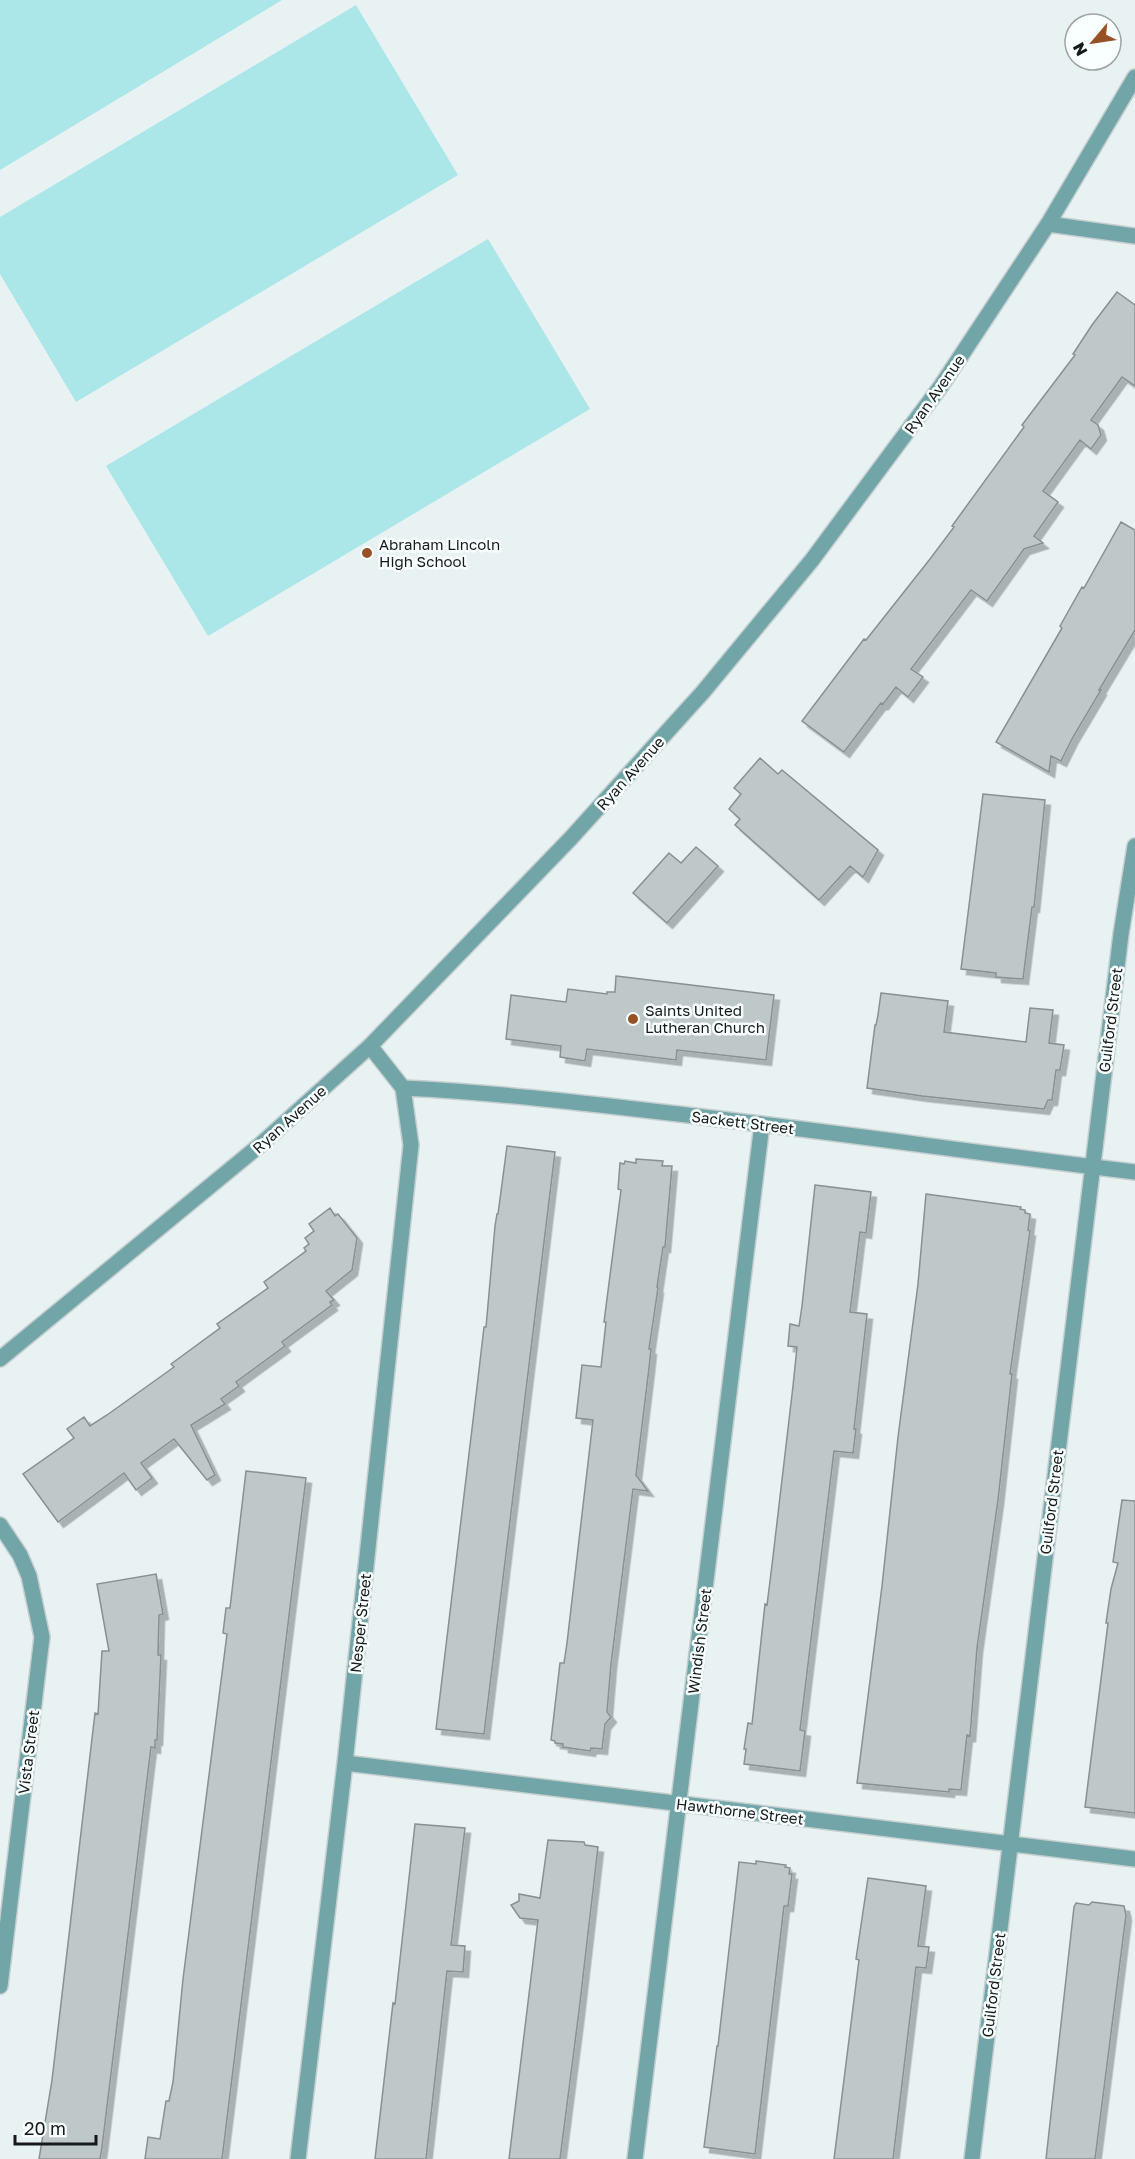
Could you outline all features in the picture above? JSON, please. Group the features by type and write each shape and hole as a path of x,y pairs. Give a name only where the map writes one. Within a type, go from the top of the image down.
{"street":[{"name":"Ryan Avenue","path":"0,1359 251,1152 370,1046 571,838 703,692 798,577 941,386 1048,224 1135,77"},
{"path":"1048,224 1135,236"},
{"name":"Guilford Street","path":"972,2159 1092,1167 1121,934 1135,846"},
{"path":"370,1046 403,1088"},
{"name":"Sackett Street","path":"403,1088 475,1091 762,1124 1135,1172"},
{"name":"Nesper Street","path":"298,2159 345,1762 411,1145 403,1088"},
{"name":"Windish Street","path":"635,2159 762,1124"},
{"name":"Vista Street","path":"0,1526 20,1555 30,1576 42,1637 0,1986"},
{"name":"Hawthorne Street","path":"345,1762 1135,1859"}],"shaded area":[{"path":"0,0 282,0 0,170"},
{"path":"356,5 458,175 76,402 0,274 0,217"},
{"path":"488,239 590,409 208,636 106,466"}],"building":[{"path":"1117,292 1135,305 1135,386 1122,377 1091,420 1098,425 1101,435 1091,449 1080,440 1043,491 1058,502 1034,536 1043,543 1024,549 987,601 971,590 911,669 923,677 908,697 896,687 844,752 802,721 954,527 952,526 1024,427 1022,425 1075,355 1073,354 1092,325"},
{"path":"1121,522 1135,530 1135,630 1099,690 1101,690 1061,761 1051,756 1049,772 996,742"},
{"path":"760,758 778,774 782,770 878,850 863,877 850,866 819,900 735,825 740,819 729,809 741,794 734,788"},
{"path":"983,794 1045,800 1034,907 1032,907 1023,979 996,977 996,973 961,969"},
{"path":"696,847 718,866 667,923 633,893 669,853 681,863"},
{"name":"Saints United Lutheran Church","path":"616,976 774,995 766,1060 677,1050 676,1060 587,1049 585,1061 560,1057 561,1046 506,1039 511,995 566,1002 568,989 607,994 607,992 615,992"},
{"path":"881,993 948,1001 944,1032 1026,1042 1030,1008 1053,1010 1049,1043 1064,1045 1060,1070 1056,1070 1052,1100 1048,1100 1044,1109 867,1088"},
{"path":"507,1146 555,1152 484,1734 436,1729 484,1327 486,1327 495,1226"},
{"path":"636,1159 663,1161 662,1166 672,1166 665,1247 663,1247 649,1349 651,1349 636,1475 648,1491 633,1489 611,1664 607,1712 611,1717 605,1724 602,1749 591,1748 590,1751 563,1747 563,1744 551,1740 560,1663 564,1663 567,1643 593,1420 576,1418 582,1365 601,1367 606,1322 604,1322 621,1190 618,1189 620,1163 624,1164 625,1161 636,1163"},
{"path":"815,1185 871,1192 866,1233 860,1232 850,1312 867,1314 854,1429 856,1429 853,1453 834,1451 800,1730 805,1731 800,1771 744,1764 746,1749 744,1749 748,1723 752,1724 793,1386 797,1347 788,1346 790,1324 799,1326"},
{"path":"926,1194 1021,1207 1020,1209 1025,1210 1025,1213 1030,1214 1028,1230 1030,1231 1010,1374 1012,1374 998,1500 977,1648 970,1736 967,1735 961,1790 949,1789 949,1792 857,1783 918,1284"},
{"path":"330,1208 335,1216 338,1214 357,1238 352,1270 326,1291 334,1300 330,1302 332,1305 282,1342 285,1346 236,1382 239,1386 221,1399 225,1404 191,1425 215,1475 207,1480 174,1439 141,1463 152,1478 136,1490 124,1473 58,1522 23,1474 74,1438 67,1429 84,1417 90,1426 107,1415 174,1367 171,1364 220,1328 217,1324 268,1288 264,1282 306,1251 304,1248 309,1244 305,1238 314,1231 309,1224"},
{"path":"246,1471 306,1478 222,2159 145,2159 148,2137 160,2139 166,2101 169,2101 173,2082 183,1979 227,1634 223,1633 226,1608 230,1608"},
{"path":"1122,1500 1135,1501 1135,1813 1085,1807 1108,1623 1106,1623 1118,1563 1113,1562"},
{"path":"156,1574 163,1614 159,1615 158,1655 161,1655 157,1740 155,1740 155,1748 151,1747 100,2159 39,2159 52,2080 95,1713 98,1714 102,1651 109,1651 97,1584"},
{"path":"415,1824 465,1828 451,1945 465,1946 463,1972 447,1971 426,2159 375,2159 393,2003 395,2004"},
{"path":"548,1840 584,1842 585,1845 598,1847 579,2011 560,2159 509,2159 538,1920 520,1918 511,1905 519,1901 519,1894 540,1898"},
{"path":"756,1861 786,1865 785,1867 790,1868 789,1874 792,1874 788,1906 784,1906 755,2154 704,2147 739,1862 756,1864"},
{"path":"868,1878 926,1886 918,1946 929,1947 926,1968 916,1967 893,2159 834,2159 859,1960 856,1959"},
{"path":"1092,1902 1124,1906 1126,1915 1095,2159 1046,2159 1074,1907 1076,1903 1089,1905"}],"place":[{"name":"Abraham Lincoln High School","path":"367,553"},
{"name":"Saints United Lutheran Church","path":"633,1019"}]}
